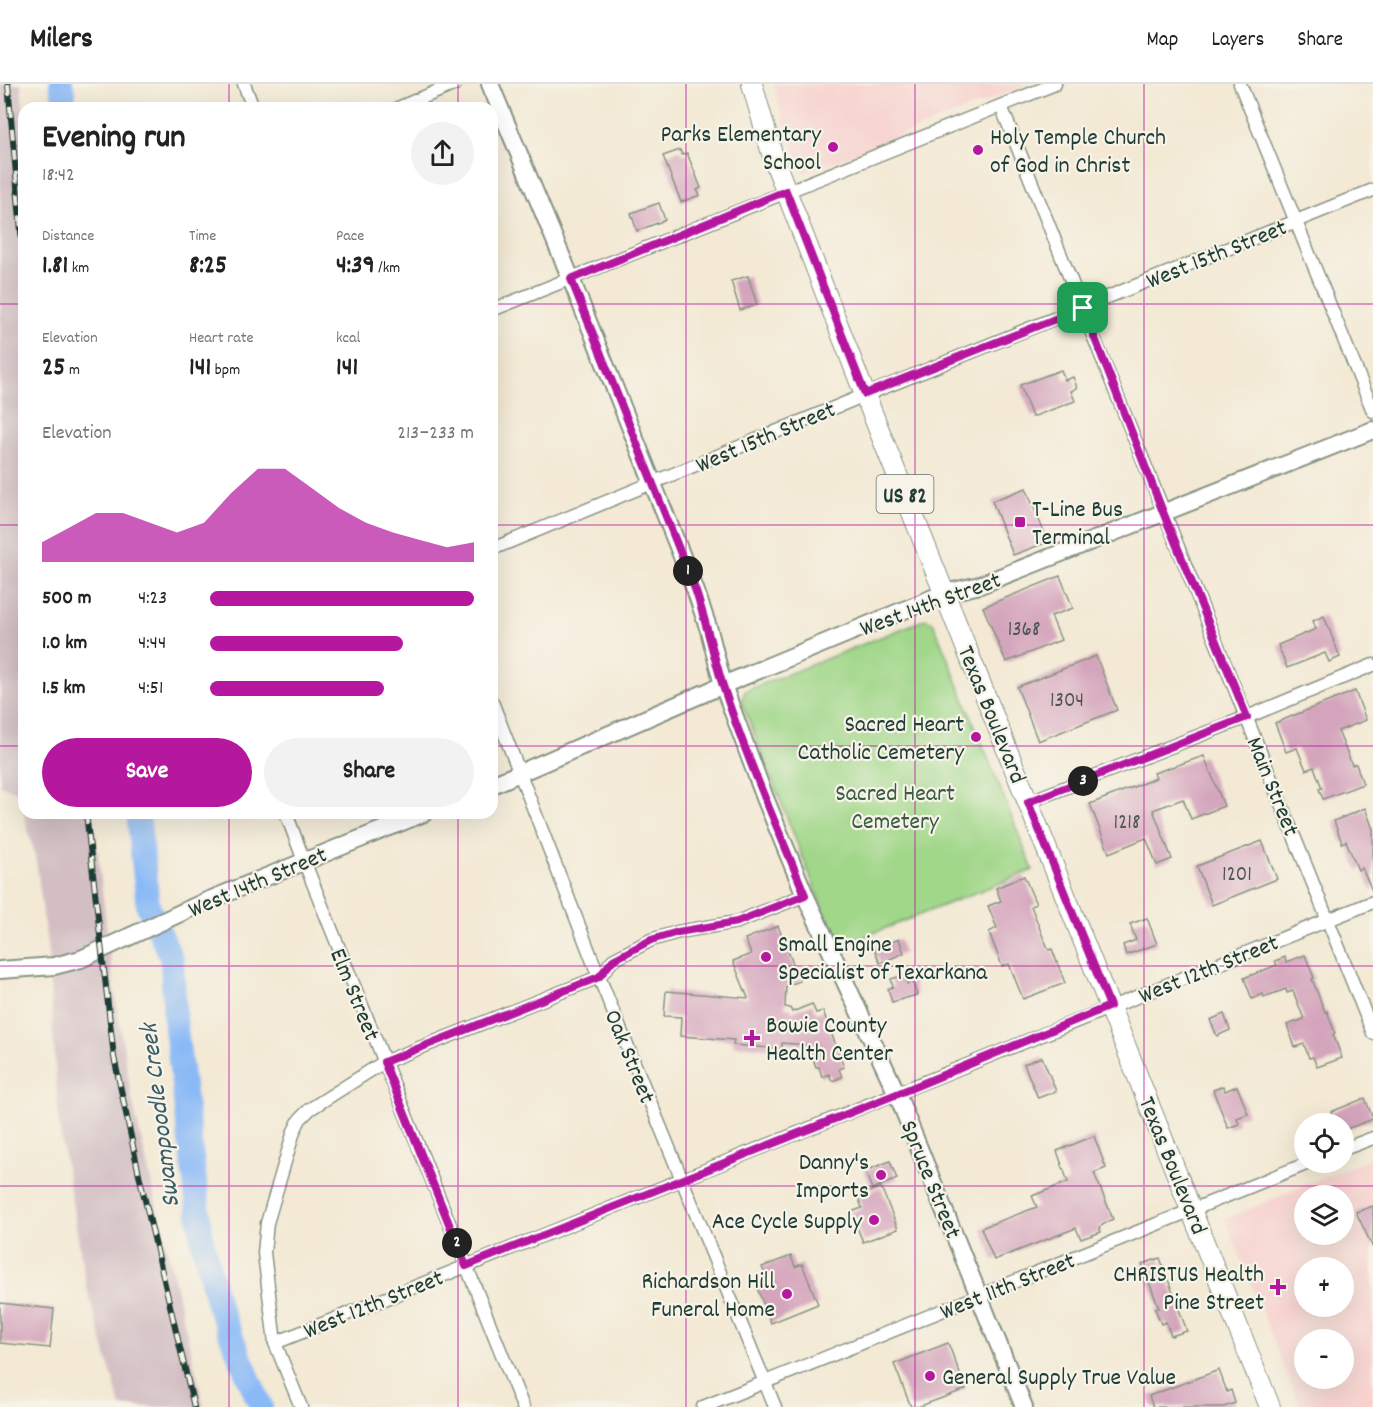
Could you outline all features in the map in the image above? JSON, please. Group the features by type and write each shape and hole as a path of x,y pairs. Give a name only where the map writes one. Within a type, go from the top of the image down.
{"main road":[{"name":"Texas Boulevard","path":"752,84 765,131 786,191 865,394 1270,1407"}],"street":[{"path":"244,84 251,102"},
{"path":"412,102 455,84"},
{"name":"Spruce Street","path":"490,84 497,102"},
{"path":"498,308 1055,84"},
{"path":"1240,84 1373,411"},
{"name":"Spruce Street","path":"498,103 571,279 703,612 723,685 765,798 805,895 897,1094 1024,1407"},
{"name":"Main Street","path":"1001,106 1373,1033"},
{"name":"West 15th Street","path":"498,547 865,394 1373,190"},
{"name":"West 14th Street","path":"498,783 723,685 945,593 980,585 1373,429"},
{"path":"1028,802 1247,717 1373,665"},
{"name":"Oak Street","path":"498,717 599,977 775,1407"},
{"name":"Elm Street","path":"288,819 523,1407"},
{"name":"West 14th Street","path":"0,970 54,966 81,959 185,911 409,819"},
{"path":"301,1407 275,1343 264,1253 267,1223 294,1131 300,1119 384,1062 599,977 613,960 651,940 678,932 737,922 805,895"},
{"name":"West 12th Street","path":"275,1343 1373,902"},
{"path":"1354,1145 1373,1138"},
{"name":"West 11th Street","path":"703,1407 1294,1169"}],"shaded area":[{"path":"0,84 21,84 22,102 18,102 18,795 17,791 0,785"},
{"name":"Parks Elementary School","path":"774,84 1030,84 814,170 803,172 784,123"},
{"path":"25,819 94,819 112,974 131,1096 204,1407 121,1407 86,1285 59,1126 48,953 36,859"},
{"name":"CHRISTUS Health Pine Street","path":"1373,1157 1373,1407 1300,1407 1225,1219 1294,1190 1294,1245 1354,1245 1354,1185 1306,1185 1335,1173 1354,1173 1354,1165"}],"green space":[{"name":"Sacred Heart Cemetery","path":"926,619 933,622 1033,870 838,947 741,701 745,691"}],"building":[{"path":"680,150 682,155 687,153 701,188 697,190 700,195 681,202 663,156"},
{"path":"659,203 665,220 637,231 631,213"},
{"path":"748,276 757,305 740,310 731,281"},
{"path":"1061,370 1065,380 1073,377 1077,388 1071,391 1075,401 1032,417 1020,385"},
{"name":"T-Line Bus Terminal","path":"1026,488 1048,542 1013,555 992,501"},
{"path":"1060,576 1073,608 1051,616 1061,640 1006,662 983,607"},
{"path":"1324,616 1340,657 1329,662 1325,653 1287,668 1278,645 1316,629 1313,621"},
{"path":"1096,656 1117,710 1038,741 1017,687"},
{"path":"1355,691 1366,720 1338,731 1352,765 1356,764 1363,784 1323,799 1319,789 1322,788 1314,767 1306,770 1297,748 1286,752 1275,723"},
{"path":"1204,756 1224,806 1191,819 1183,799 1153,810 1172,859 1157,865 1146,838 1109,853 1090,804 1156,778 1154,773"},
{"path":"1365,808 1373,829 1373,893 1362,868 1358,870 1346,841 1342,843 1334,821"},
{"path":"1262,841 1277,879 1212,905 1197,866"},
{"path":"1024,876 1036,904 1031,906 1049,950 1052,949 1065,983 1023,999 1009,964 1002,966 989,932 997,928 988,906 1001,901 996,888"},
{"path":"1147,918 1157,944 1126,955 1123,945 1136,940 1130,924"},
{"name":"Bowie County Health Center","path":"778,926 800,981 786,986 785,1007 790,1008 792,1012 812,1004 816,1013 823,1011 844,1067 839,1069 842,1077 832,1081 829,1074 822,1077 808,1045 782,1043 782,1049 733,1045 734,1040 680,1036 681,1017 664,1016 666,991 748,998 733,961 751,954 745,939"},
{"path":"899,939 904,953 880,963 874,949"},
{"path":"1305,955 1314,978 1312,979 1335,1033 1333,1034 1342,1058 1317,1067 1313,1057 1309,1058 1304,1044 1295,1047 1287,1025 1304,1019 1293,991 1287,993 1286,989 1252,999 1244,978 1277,965 1275,961 1285,957 1286,962"},
{"path":"905,975 907,984 913,982 917,995 892,1002 888,989 893,987 891,979"},
{"path":"1224,1014 1230,1030 1217,1036 1210,1020"},
{"path":"1042,1057 1056,1091 1038,1098 1024,1064"},
{"path":"1223,1086 1225,1091 1237,1086 1248,1114 1237,1118 1239,1124 1228,1128 1213,1090"},
{"path":"1365,1098 1373,1119 1354,1126 1354,1113 1331,1112"},
{"path":"1094,1136 1106,1168 1094,1173 1113,1219 1099,1227 1101,1232 1081,1239 1076,1228 994,1260 981,1228 1037,1207 1032,1196 1068,1182 1057,1151"},
{"name":"Danny's Imports","path":"890,1161 897,1179 872,1189 865,1171"},
{"name":"Ace Cycle Supply","path":"881,1187 898,1229 863,1242 851,1212 862,1208 858,1196"},
{"path":"1373,1206 1373,1248 1356,1212"},
{"name":"Richardson Hill Funeral Home","path":"791,1256 795,1267 802,1264 818,1304 771,1323 755,1283 767,1278 762,1267"},
{"path":"1160,1258 1187,1331 1171,1336 1166,1322 1161,1324 1155,1309 1159,1308 1142,1264"},
{"path":"0,1303 54,1309 50,1348 0,1343"},
{"name":"General Supply True Value","path":"948,1343 966,1389 918,1407 911,1407 894,1364"},
{"path":"1219,1370 1227,1392 1231,1390 1235,1403 1224,1407 1153,1407 1149,1396"}],"waterway":[{"name":"Swampoodle Creek","path":"61,84 65,102"},
{"name":"Swampoodle Creek","path":"139,819 148,906 172,960 175,1020 202,1239 218,1305 261,1407"}],"railway":[{"path":"8,84 18,197"},
{"path":"87,819 114,1057 140,1179 194,1407"}],"place":[{"name":"Parks Elementary School","path":"833,147"},
{"name":"Holy Temple Church of God in Christ","path":"978,150"},
{"name":"T-Line Bus Terminal","path":"1020,522"},
{"name":"Sacred Heart Catholic Cemetery","path":"976,737"},
{"name":"Small Engine Specialist of Texarkana","path":"766,957"},
{"name":"Bowie County Health Center","path":"752,1038"},
{"name":"Danny's Imports","path":"881,1175"},
{"name":"Ace Cycle Supply","path":"874,1220"},
{"name":"CHRISTUS Health Pine Street","path":"1278,1287"},
{"name":"Richardson Hill Funeral Home","path":"787,1294"},
{"name":"General Supply True Value","path":"930,1376"}],"route":[{"path":"786,191 865,394 1083,308 1247,717 1028,802 1110,1006 897,1094 466,1266 384,1062 599,977 613,960 651,940 678,932 737,922 805,895 765,798 723,685 709,630 695,589 571,279 786,191"}]}
